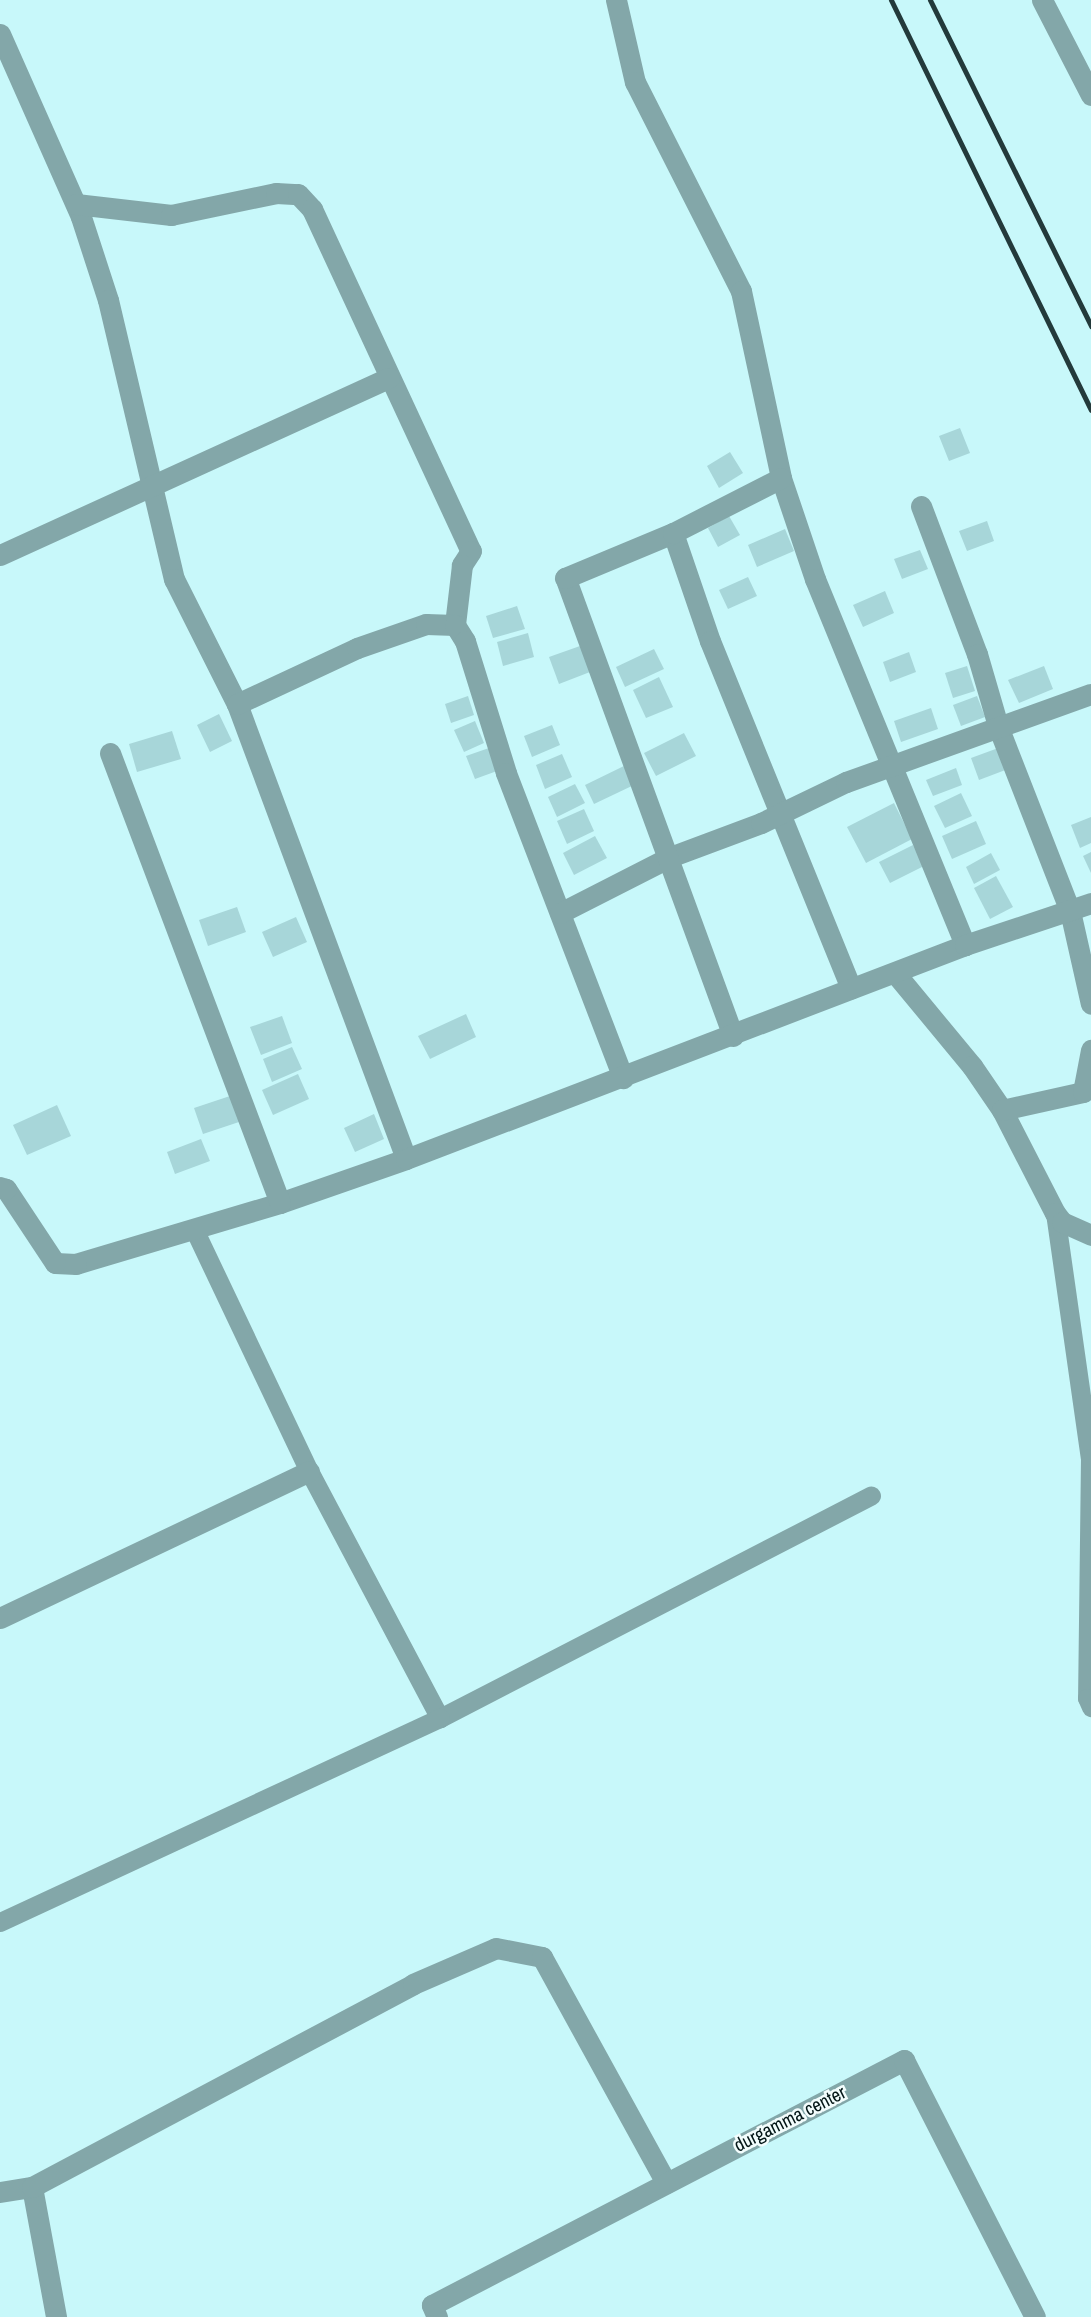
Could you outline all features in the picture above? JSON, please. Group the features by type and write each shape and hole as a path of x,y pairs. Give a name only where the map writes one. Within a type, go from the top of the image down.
{"street":[{"path":"616,0 635,82 741,291 781,478 815,579 965,945"},
{"path":"1042,0 1091,95"},
{"path":"0,34 76,204 108,300 174,579 237,704 406,1159"},
{"path":"76,204 171,215 276,193 298,194 312,209 471,551 462,565 455,625 465,641 506,773 623,1078"},
{"path":"0,555 153,489 389,378"},
{"path":"733,1036 670,856 657,832 565,578 673,533 781,478"},
{"path":"921,506 976,654 999,729 1070,911 1091,1004"},
{"path":"673,533 710,641 782,813 851,989"},
{"path":"237,704 368,644 426,624 455,625"},
{"path":"560,913 670,856 782,813 846,782 894,768 1091,694"},
{"path":"110,753 280,1203"},
{"path":"0,1187 11,1195 55,1263 76,1264 280,1203 406,1159 965,945 1091,903"},
{"path":"895,973 972,1066 1002,1110 1055,1213 1062,1222 1091,1235"},
{"path":"1002,1110 1083,1092 1091,1050"},
{"path":"0,1618 309,1471"},
{"path":"0,2192 32,2187 413,1984 496,1948 542,1957 666,2183"},
{"name":"durgamma center","path":"437,2317 432,2305 904,2060 1035,2317"},
{"path":"32,2187 56,2317"}],"lane":[{"path":"1055,1213 1090,1458 1091,1707"},
{"path":"194,1229 309,1471 440,1718"},
{"path":"0,1922 440,1718 871,1496"}],"building":[{"path":"960,428 970,453 949,461 939,436"},
{"path":"730,452 743,473 719,488 707,466"},
{"path":"729,516 740,535 718,547 708,528"},
{"path":"987,521 994,541 967,551 959,531"},
{"path":"785,529 794,551 757,567 748,545"},
{"path":"920,550 928,569 902,579 894,559"},
{"path":"748,577 757,596 728,609 719,590"},
{"path":"885,591 894,613 863,627 853,605"},
{"path":"517,606 525,629 493,638 486,616"},
{"path":"528,633 534,657 503,666 497,642"},
{"path":"580,646 590,672 559,684 549,657"},
{"path":"654,649 664,669 625,687 616,667"},
{"path":"909,652 916,672 890,682 883,662"},
{"path":"967,666 975,691 953,698 945,673"},
{"path":"1044,666 1053,689 1019,703 1008,680"},
{"path":"659,677 673,707 646,718 633,690"},
{"path":"468,696 474,715 451,723 445,704"},
{"path":"977,696 985,717 961,726 953,705"},
{"path":"931,708 938,729 901,742 894,721"},
{"path":"219,714 232,741 210,752 197,725"},
{"path":"475,721 484,743 464,752 454,730"},
{"path":"552,725 560,745 532,757 524,736"},
{"path":"172,731 181,759 137,772 129,744"},
{"path":"684,733 696,756 656,776 644,753"},
{"path":"1001,747 1008,769 979,780 971,758"},
{"path":"489,748 497,771 475,779 466,756"},
{"path":"562,754 572,777 545,789 536,765"},
{"path":"626,765 636,784 594,804 585,785"},
{"path":"956,768 962,785 933,796 926,780"},
{"path":"575,784 585,803 557,817 548,797"},
{"path":"961,793 972,816 945,828 934,806"},
{"path":"894,803 912,839 866,863 847,827"},
{"path":"584,809 594,831 567,844 557,821"},
{"path":"1091,817 1091,843 1080,848 1071,825"},
{"path":"976,821 986,844 952,859 942,836"},
{"path":"595,836 607,858 574,875 563,853"},
{"path":"913,845 924,866 890,883 879,862"},
{"path":"1091,852 1091,873 1083,856"},
{"path":"991,853 1000,870 974,884 966,867"},
{"path":"996,876 1013,907 990,919 974,888"},
{"path":"237,907 246,932 208,946 199,920"},
{"path":"296,917 307,942 273,957 262,932"},
{"path":"466,1014 476,1037 430,1059 418,1036"},
{"path":"282,1016 292,1043 261,1055 250,1027"},
{"path":"292,1047 302,1069 272,1082 263,1059"},
{"path":"298,1074 309,1099 273,1115 262,1090"},
{"path":"236,1094 245,1120 203,1134 194,1108"},
{"path":"57,1105 71,1136 27,1155 13,1125"},
{"path":"374,1114 384,1139 355,1152 344,1128"},
{"path":"201,1139 210,1161 175,1174 167,1152"}],"railway":[{"path":"891,0 1091,410"},
{"path":"930,0 1091,326"}]}
